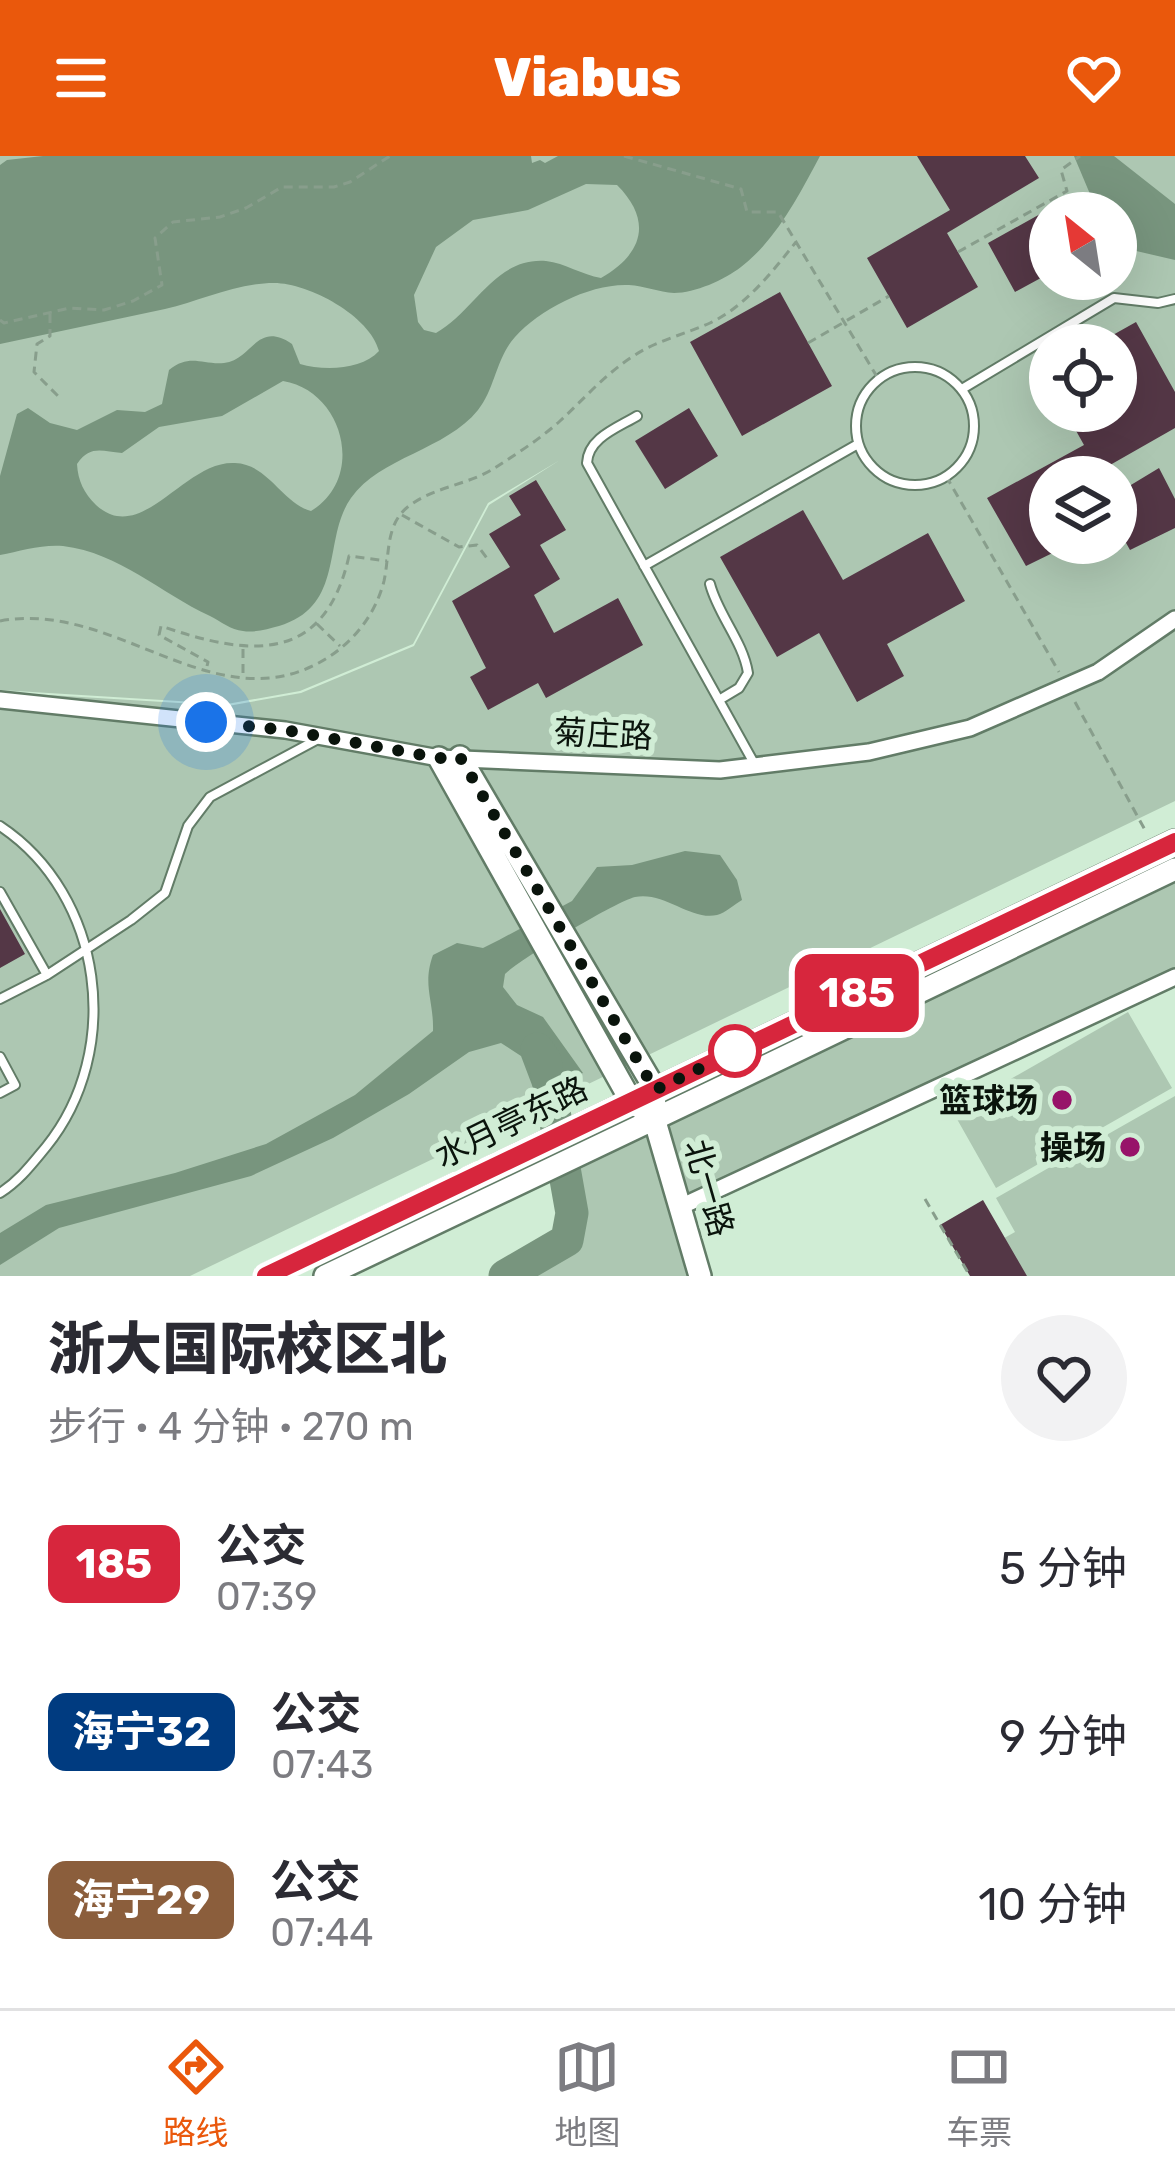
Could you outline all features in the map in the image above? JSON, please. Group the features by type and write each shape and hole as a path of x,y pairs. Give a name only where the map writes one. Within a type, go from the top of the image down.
{"main road":[{"path":"450,758 513,868 623,1105 654,1118"},
{"name":"水月亭东路","path":"266,1276 1166,846"},
{"path":"513,868 592,981 655,1090"},
{"name":"水月亭东路","path":"325,1276 1175,869"},
{"name":"北一路","path":"655,1090 654,1118 700,1276"}],"street":[{"name":"菊庄路","path":"0,700 322,737 450,758 720,770 869,752 970,728 1098,672 1175,619"},
{"path":"680,1207 1175,976"}],"lane":[{"path":"962,389 1114,298 1158,303 1175,299"},
{"path":"923,367 941,373 962,389 974,418 974,437 968,455 946,476 920,486 900,484 881,476 866,462 857,444 855,424 859,404 879,380 904,368 923,367"},
{"path":"637,416 596,441 587,452 587,464 755,765"},
{"path":"644,566 857,444"},
{"path":"710,584 748,673 739,688 718,700"},
{"path":"0,1000 86,950 165,893 188,826 210,797 322,737"},
{"path":"0,826 24,842 70,902 94,974 92,1050 66,1122 18,1181 0,1192"},
{"path":"0,892 46,975"},
{"path":"0,1057 15,1085 0,1093"}],"path":[{"path":"0,320 4,323 70,308 104,310 133,301 162,285 155,238 173,222 220,217 282,187 334,187 390,156"},
{"path":"624,156 741,189 747,212 778,212 879,380"},
{"path":"1065,192 1061,170 1080,156"},
{"path":"958,252 1029,213"},
{"path":"0,622 60,618 243,677 282,676 309,667 341,648 369,619 401,514 435,491 486,473 507,459 550,429 585,393 634,355 728,314 771,274 796,242"},
{"path":"808,343 889,296"},
{"path":"1099,300 1102,306"},
{"path":"50,312 50,336 37,344 34,372 59,398"},
{"path":"946,476 1066,686 1166,846"},
{"path":"401,514 459,547 477,545 488,561"},
{"path":"207,668 208,662 159,634 160,626 209,643 243,647 263,648 298,638 317,624 338,597 350,556 387,561"},
{"path":"317,624 341,648"},
{"path":"243,647 243,677"},
{"path":"926,1199 970,1276"}],"shaded area":[{"path":"0,156 1175,156 1175,801 190,1276 0,1276 0,692 228,706 301,693 414,646 489,505 560,460 488,503 413,644 300,691 227,704 0,690"},
{"path":"43,156 531,156 532,163 545,163 558,156 820,156 776,230 754,256 726,277 682,292 629,285 599,288 552,308 526,327 504,354 484,402 465,424 379,473 351,498 342,514 324,588 314,603 279,626 252,631 230,627 121,565 84,550 48,546 0,555 0,476 17,414 28,408 50,423 77,430 117,410 145,412 162,404 169,370 183,362 224,363 270,336 292,344 300,364 342,367 363,362 379,351 373,338 351,314 320,295 274,283 0,344 0,165","holes":["586,184 617,185 636,211 639,224 634,248 615,269 601,278 553,262 528,262 499,276 436,333 424,330 414,295 436,247 473,220 528,210","283,381 321,401 340,437 338,478 328,496 311,511 257,470 235,463 198,474 130,516 113,515 85,491 77,464 87,454 122,453 159,427 222,416"]},
{"path":"1074,156 1114,156 1175,204 1175,260 1137,251 1137,192 1089,192"},
{"path":"685,851 720,855 737,880 742,900 707,916 656,898 635,897 569,931 505,974 503,987 517,1005 543,1017 583,1073 535,1093 521,1056 501,1043 469,1052 333,1138 251,1176 59,1228 0,1265 0,1233 46,1205 175,1173 266,1144 355,1095 433,1031 428,984 433,955 457,943 483,948 572,901 597,867 632,865"},
{"path":"1175,867 1175,977 681,1207 700,1276 531,1276 568,1255 583,1225 569,1159"},
{"name":"篮球场","path":"1128,1012 1172,1088 996,1188 953,1112"},
{"name":"操场","path":"1175,1096 1175,1276 1019,1276 999,1241 1015,1232 996,1198"}],"building":[{"path":"917,156 1025,156 1039,178 947,233 978,287 907,328 867,258 950,210"},
{"path":"1029,220 1029,284 1015,292 988,243"},
{"path":"780,292 832,386 742,436 690,342"},
{"path":"1136,322 1175,392 1175,428 1126,456 1064,456 1084,445 1077,432 1137,432 1137,324 1132,324"},
{"path":"689,408 718,456 665,489 635,441"},
{"path":"1159,468 1175,499 1175,528 1137,547 1137,481"},
{"path":"1029,475 1030,564 1026,566 987,498"},
{"path":"536,480 566,530 540,545 560,579 534,595 554,633 618,598 643,645 546,698 538,683 488,710 470,677 486,668 452,601 510,567 489,534 521,515 509,496"},
{"path":"803,510 843,580 928,533 965,601 887,644 904,676 857,702 819,633 777,657 720,557"},
{"path":"0,909 25,954 0,968"},
{"path":"983,1200 1027,1276 970,1276 940,1225"}],"waterway":[{"path":"505,1276 567,1240 572,1213 545,1061 537,1049"}],"bus line":[{"name":"185","path":"266,1276 1175,842"}],"place":[{"name":"篮球场","path":"1062,1100"},
{"name":"操场","path":"1130,1147"}],"route":[{"path":"206,722 285,730 439,758 460,757 655,1090 735,1051"}]}
